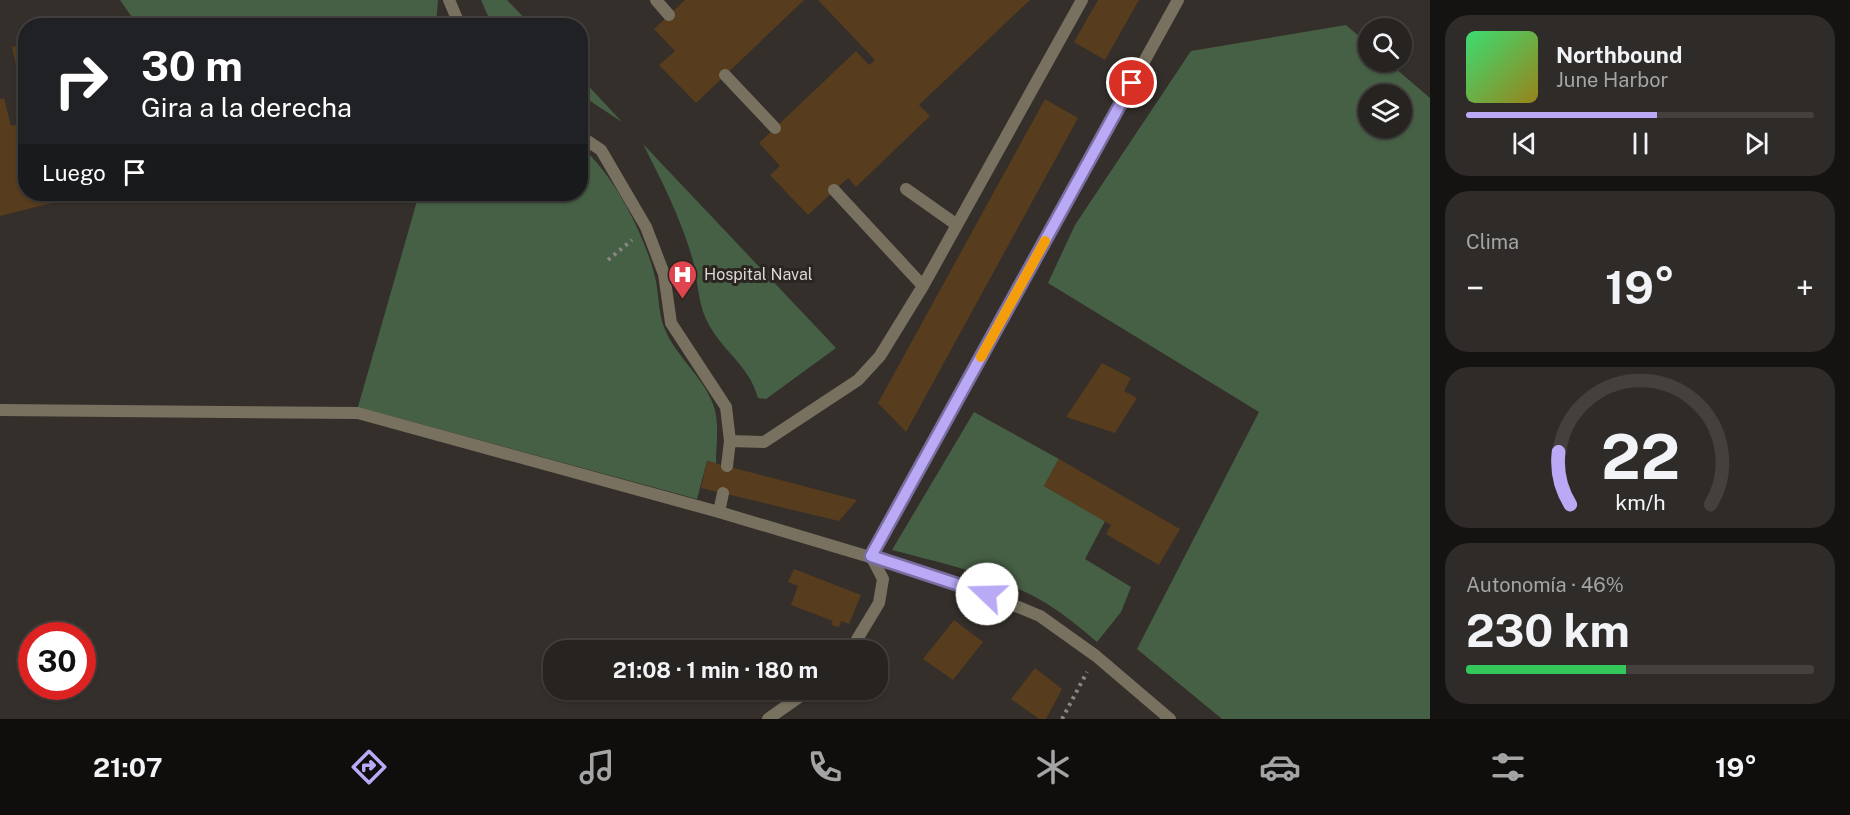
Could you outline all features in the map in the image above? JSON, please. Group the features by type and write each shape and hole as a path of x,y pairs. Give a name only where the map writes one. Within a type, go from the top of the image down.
{"street":[{"path":"448,0 456,18"},
{"path":"656,0 669,15"},
{"path":"871,556 1178,0"},
{"path":"730,441 764,442 858,380 880,356 923,286 1079,1"},
{"path":"725,75 775,128"},
{"path":"588,141 601,150 646,227 664,274 671,323 726,406 730,441 727,466"},
{"path":"906,189 957,225"},
{"path":"834,190 923,286"},
{"path":"0,410 358,413 719,512 970,587 1040,616 1095,656 1170,719"},
{"path":"719,512 723,493"},
{"path":"857,640 879,603 883,579 871,556"},
{"path":"768,719 795,700"}],"path":[{"path":"608,260 646,227"},
{"path":"1062,719 1095,656"}],"green space":[{"path":"120,0 438,0 437,18 132,18"},
{"path":"481,0 507,0 524,18 489,18"},
{"path":"1346,25 1358,35 1358,72 1400,72 1430,98 1430,719 1222,719 1137,649 1259,412 1048,283 1075,225 1191,51"},
{"path":"588,86 622,122 588,100"},
{"path":"643,144 836,348 766,399 758,398 748,375 719,340 706,319 694,265 682,228"},
{"path":"588,154 616,189 636,225 650,261 664,327 713,404 717,426 716,463 707,461 697,499 358,407 417,201 588,201"},
{"path":"974,412 1059,459 1044,486 1105,521 1085,559 1131,587 1121,612 1097,642 1049,605 1013,586 953,566 892,550"}],"building":[{"path":"685,0 804,0 696,103 659,65 675,51 654,29"},
{"path":"818,0 1030,0 919,105 930,116 856,187 848,178 808,215 770,175 780,166 759,143 856,51 869,65 875,60"},
{"path":"1098,0 1139,0 1105,60 1074,42"},
{"path":"18,46 18,70 17,70 12,47"},
{"path":"4,98 11,126 18,125 18,201 60,201 0,216 0,99"},
{"path":"1045,99 1078,118 906,432 878,403"},
{"path":"1102,363 1131,378 1124,391 1137,398 1115,433 1066,417"},
{"path":"1059,459 1180,529 1159,565 1106,534 1111,525 1044,486"},
{"path":"707,461 857,500 839,521 701,488"},
{"path":"794,569 861,595 849,624 841,621 839,627 831,625 833,621 791,605 798,586 788,582"},
{"path":"954,620 983,642 953,680 923,659"},
{"path":"1035,668 1062,689 1046,719 1039,719 1011,699"}],"slow traffic":[{"path":"981,357 1045,241"}],"place":[{"name":"Hospital Naval","path":"683,300"}],"route":[{"path":"987,594 871,556 1132,83"}]}
